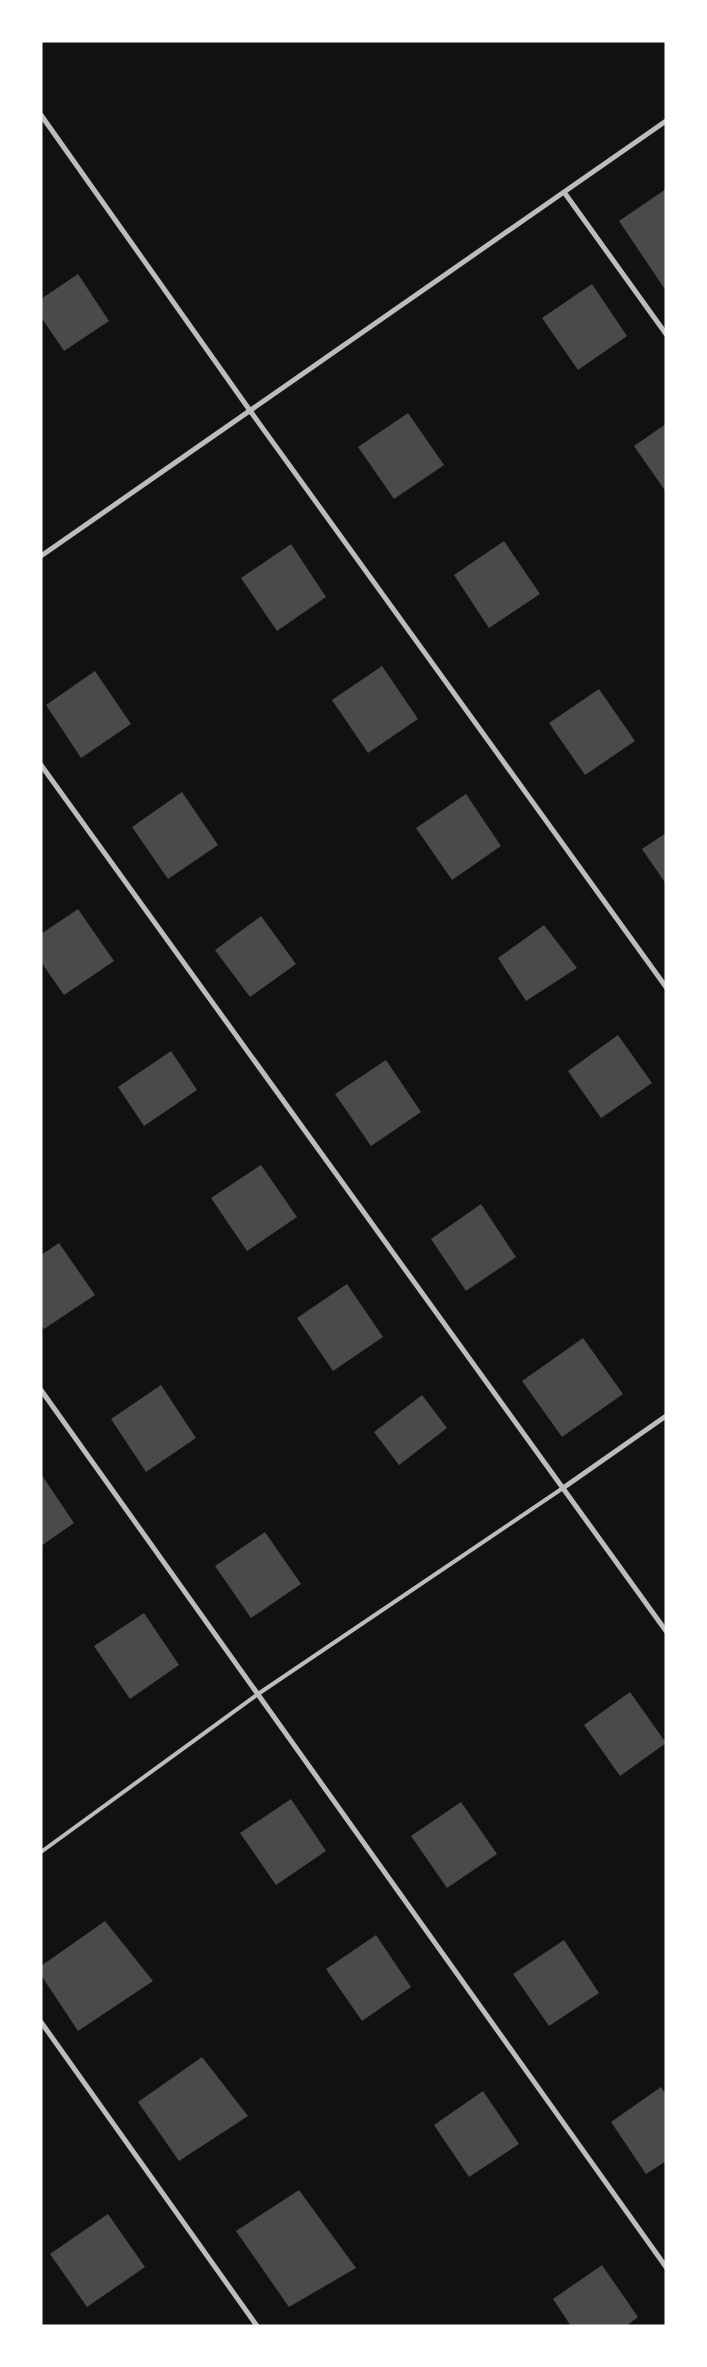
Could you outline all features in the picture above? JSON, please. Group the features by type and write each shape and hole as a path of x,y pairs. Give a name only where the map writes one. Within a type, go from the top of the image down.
{"street":[{"path":"41,115 251,412 666,987"},
{"path":"41,556 251,412 666,121"},
{"path":"564,192 666,334"},
{"path":"41,764 666,1631"},
{"path":"41,1390 666,2267"},
{"path":"563,1488 666,1416"},
{"path":"41,2022 257,2326"}],"lane":[{"path":"41,1852 258,1694 563,1488"}],"building":[{"path":"666,189 666,291 619,221"},
{"path":"78,274 109,321 64,351 41,317 41,299"},
{"path":"592,284 627,336 578,370 542,318"},
{"path":"408,413 444,465 394,499 358,447"},
{"path":"666,424 666,492 634,446"},
{"path":"504,541 540,594 489,628 454,575"},
{"path":"291,544 326,597 277,631 241,578"},
{"path":"382,666 418,719 368,753 332,700"},
{"path":"95,671 131,724 81,758 46,705"},
{"path":"599,689 635,741 585,775 549,723"},
{"path":"182,792 218,845 168,879 132,827"},
{"path":"466,794 501,846 452,880 416,828"},
{"path":"666,833 666,884 642,849"},
{"path":"78,909 114,961 64,995 41,962 41,934"},
{"path":"261,916 296,964 250,997 215,950"},
{"path":"544,925 577,968 526,1001 498,958"},
{"path":"618,1035 652,1083 601,1118 568,1071"},
{"path":"171,1051 197,1090 144,1126 118,1087"},
{"path":"386,1060 421,1112 371,1146 335,1094"},
{"path":"261,1165 297,1217 247,1251 211,1198"},
{"path":"481,1204 516,1257 466,1291 431,1239"},
{"path":"59,1243 95,1295 44,1329 41,1325 41,1255"},
{"path":"347,1284 383,1337 333,1371 297,1318"},
{"path":"583,1338 623,1394 562,1437 522,1381"},
{"path":"161,1385 196,1438 146,1472 111,1419"},
{"path":"422,1395 447,1428 399,1465 374,1432"},
{"path":"41,1474 74,1523 41,1546"},
{"path":"265,1532 301,1584 251,1618 215,1566"},
{"path":"144,1613 179,1665 130,1699 94,1646"},
{"path":"630,1692 666,1743 620,1776 584,1725"},
{"path":"291,1799 326,1851 276,1885 240,1833"},
{"path":"461,1802 497,1854 447,1888 411,1836"},
{"path":"105,1921 153,1981 78,2031 41,1975 41,1966"},
{"path":"376,1935 411,1987 362,2021 326,1969"},
{"path":"564,1940 599,1993 549,2026 513,1974"},
{"path":"202,2057 248,2116 179,2161 138,2102"},
{"path":"661,2087 666,2095 666,2161 646,2174 611,2122"},
{"path":"483,2091 519,2144 469,2177 434,2125"},
{"path":"299,2190 356,2268 289,2307 236,2231"},
{"path":"108,2214 145,2267 87,2307 50,2254"},
{"path":"602,2265 638,2317 626,2326 571,2326 553,2299"}]}
